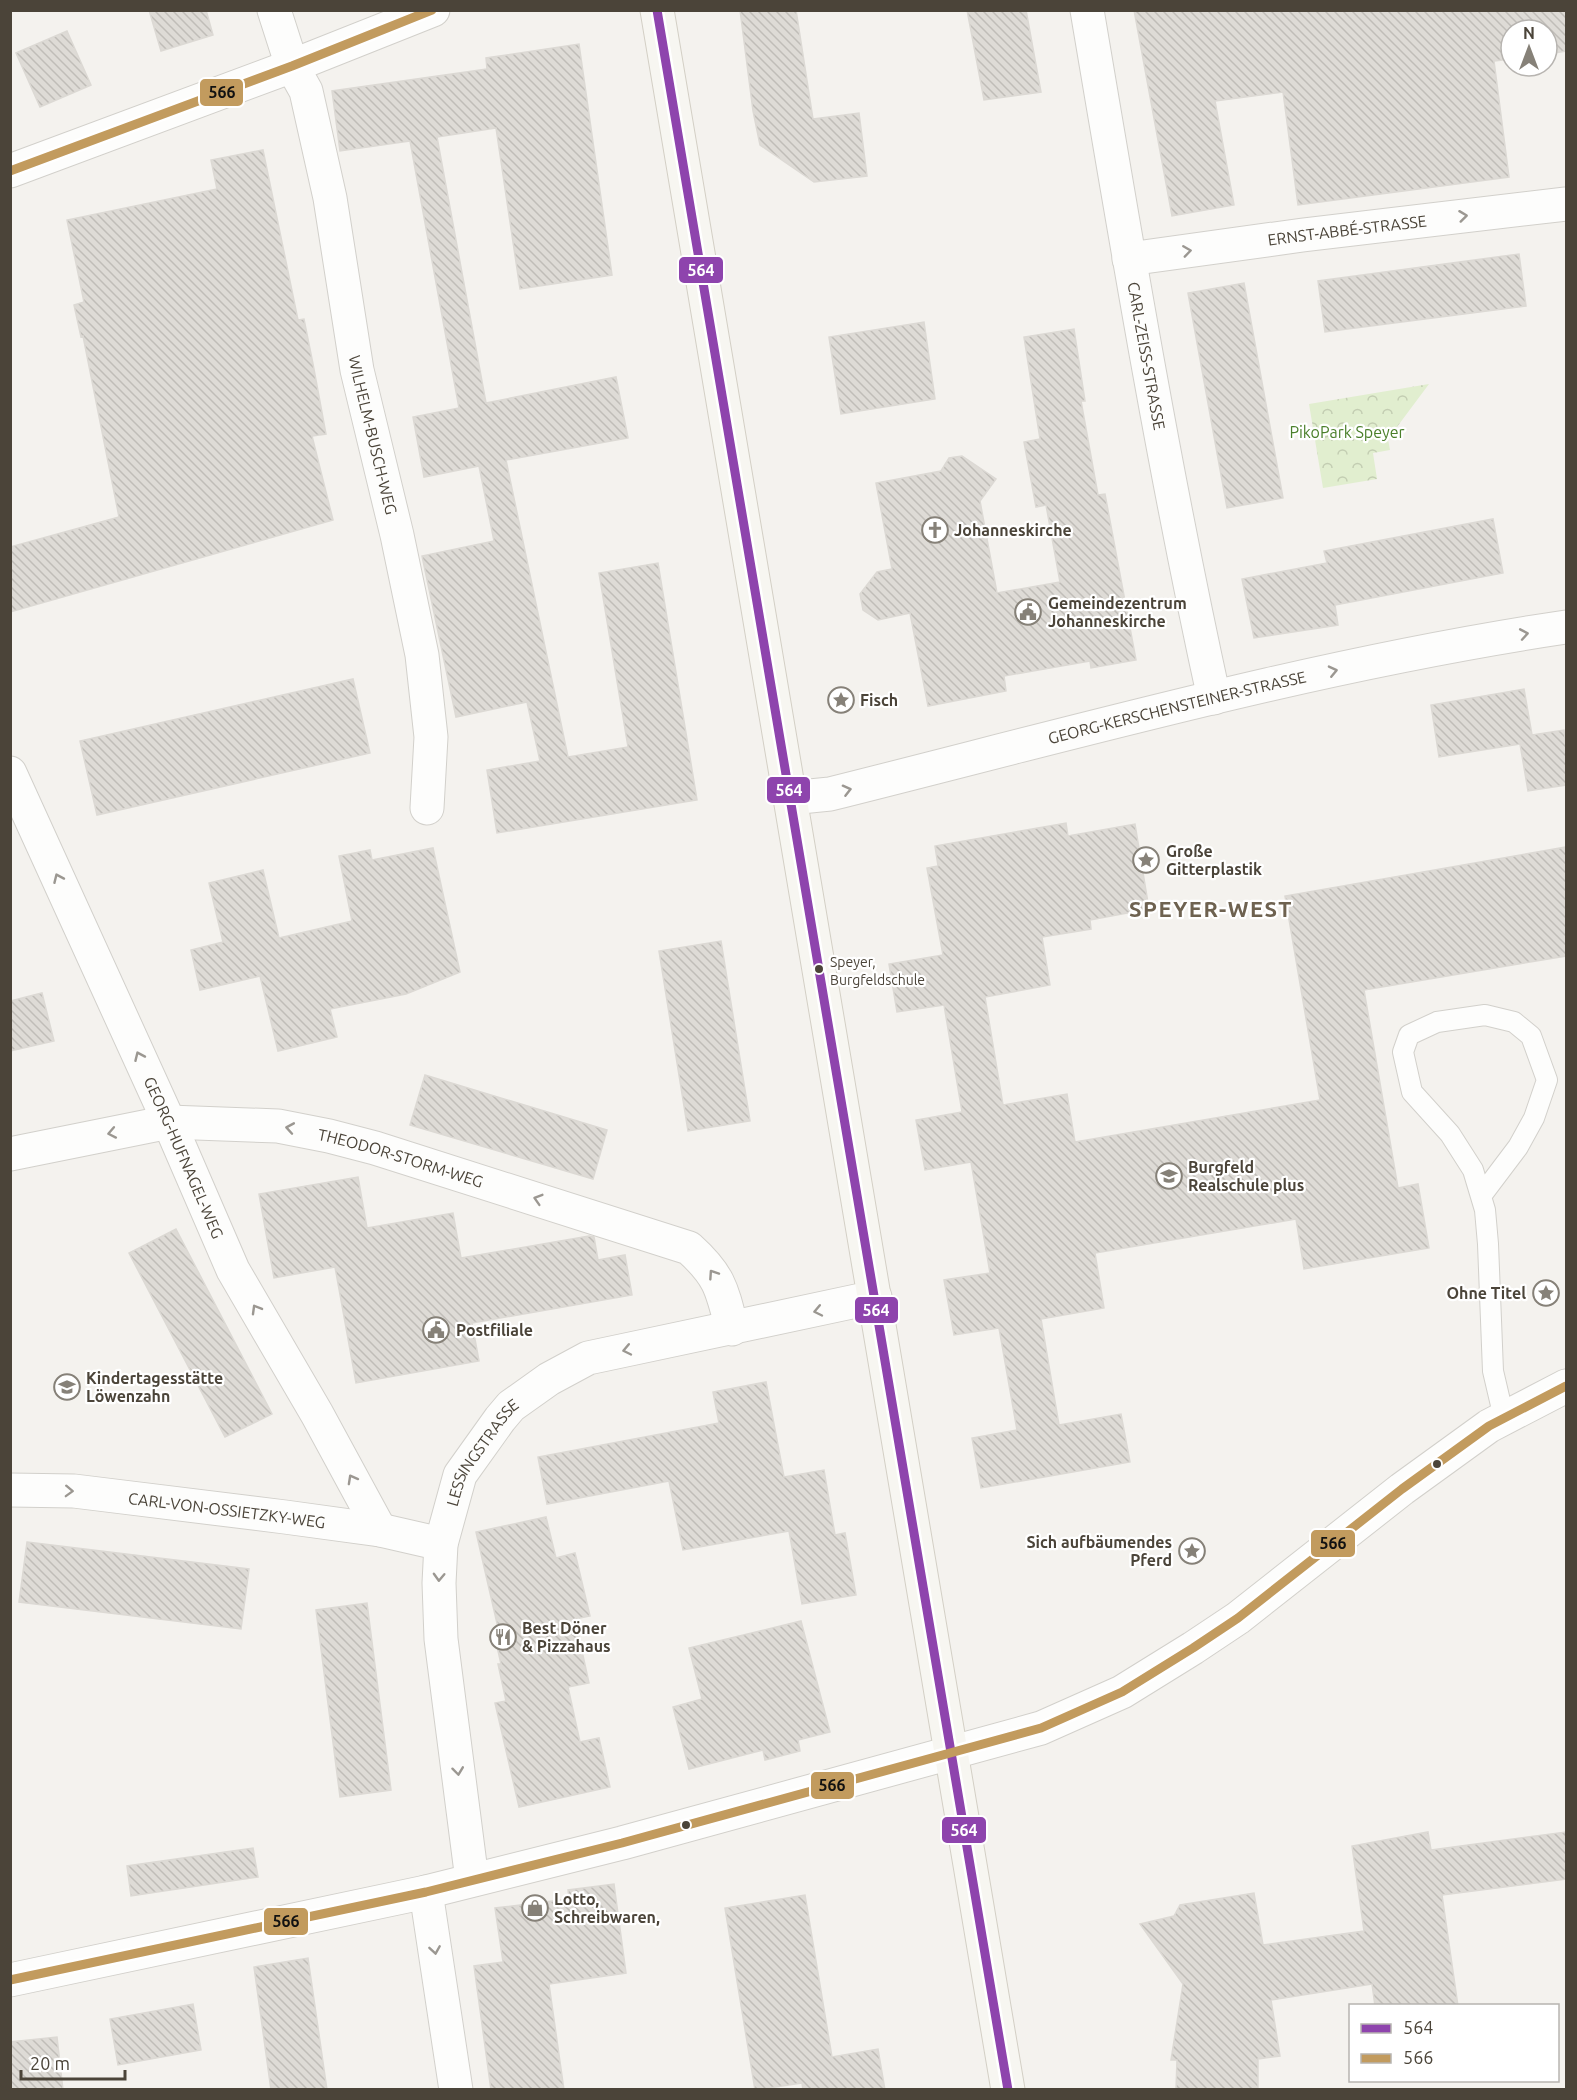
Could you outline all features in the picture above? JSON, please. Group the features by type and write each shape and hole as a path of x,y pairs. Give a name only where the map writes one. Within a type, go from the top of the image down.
{"main road":[{"path":"657,10 1008,2090"}],"street":[{"name":"WILHELM-BUSCH-WEG","path":"274,10 292,66 306,91 330,198 357,370 397,535 422,655 431,737 427,808"},
{"path":"10,171 292,66 433,10"},
{"name":"CARL-ZEISS-STRASSE","path":"1087,10 1183,557 1214,698"},
{"name":"ERNST-ABBÉ-STRASSE","path":"1129,259 1303,235 1566,204"},
{"name":"GEORG-KERSCHENSTEINER-STRASSE","path":"789,798 830,794 1214,698 1382,660 1566,627"},
{"name":"GEORG-HUFNAGEL-WEG","path":"10,773 169,1122 233,1270 317,1414 380,1530"},
{"name":"THEODOR-STORM-WEG","path":"10,1154 169,1122 278,1126 329,1136 689,1248 706,1263 718,1281 732,1329"},
{"name":"LESSINGSTRASSE","path":"472,1880 441,1639 439,1583 441,1544 460,1475 511,1406 549,1379 588,1358 874,1298"},
{"path":"10,1980 426,1892 622,1843 1041,1728 1122,1692 1238,1618 1401,1490 1489,1426 1566,1386"},
{"name":"CARL-VON-OSSIETZKY-WEG","path":"10,1490 74,1491 380,1530 441,1544"},
{"path":"426,1892 456,2090"}],"lane":[{"path":"1481,1196 1518,1147 1534,1118 1547,1080 1531,1036 1514,1022 1485,1015 1437,1022 1409,1035 1403,1052 1412,1092 1450,1134 1473,1170 1485,1210 1493,1371 1504,1418"}],"green space":[{"name":"PikoPark Speyer","path":"1429,384 1388,439 1390,450 1373,453 1377,479 1323,488 1309,404"}],"building":[{"path":"149,10 206,10 213,35 161,51"},
{"path":"740,10 796,10 813,119 859,113 867,176 814,182 760,145 753,111"},
{"path":"967,10 1026,10 1041,92 984,100"},
{"path":"1134,10 1566,10 1566,51 1559,52 1559,18 1499,18 1499,60 1494,61 1509,177 1298,205 1283,92 1215,101 1234,205 1172,216"},
{"path":"67,31 91,85 40,107 16,53"},
{"path":"579,44 612,275 520,289 496,128 437,137 486,403 616,377 628,438 506,460 568,757 628,747 599,573 658,563 697,800 497,833 487,770 540,761 527,702 456,717 422,556 494,541 479,466 424,477 413,417 459,408 410,141 340,151 332,91 487,69 486,58"},
{"path":"263,150 298,320 304,319 313,364 326,434 312,436 333,520 10,612 10,547 119,517 83,336 81,337 74,305 84,302 67,220 217,189 211,160"},
{"path":"1519,254 1526,306 1325,332 1318,281"},
{"path":"1244,283 1283,498 1227,508 1188,293"},
{"path":"924,322 935,399 841,414 829,337"},
{"path":"1074,329 1085,401 1081,401 1098,495 1105,494 1136,660 1091,668 1090,661 1004,676 1006,691 928,706 910,613 878,620 863,610 860,594 877,572 892,569 876,483 941,471 949,458 962,456 996,479 980,501 997,593 1060,582 1046,505 1036,507 1024,442 1040,439 1024,337"},
{"path":"1493,519 1503,573 1335,605 1338,625 1254,638 1242,579 1327,563 1324,551"},
{"path":"353,679 370,753 97,815 80,741"},
{"path":"1524,689 1532,735 1564,730 1566,785 1528,791 1520,744 1439,757 1431,705"},
{"path":"1066,823 1068,836 1135,824 1149,909 1090,920 1091,929 1042,937 1050,985 985,997 1003,1105 1067,1094 1075,1142 1320,1100 1285,896 1566,847 1566,956 1364,990 1398,1188 1418,1184 1429,1248 1304,1269 1296,1219 1095,1253 1104,1308 1041,1319 1059,1425 1121,1414 1130,1462 981,1488 972,1438 1017,1430 999,1328 954,1335 944,1280 990,1273 971,1162 925,1170 916,1120 962,1112 944,1005 897,1012 889,964 943,955 927,868 938,866 935,846"},
{"path":"433,848 460,972 406,994 330,1009 337,1037 278,1051 260,976 200,990 191,950 223,942 209,883 263,870 279,938 352,921 339,856 370,850 372,860"},
{"path":"721,941 750,1121 688,1131 659,951"},
{"path":"42,993 54,1041 10,1051 10,1001"},
{"path":"425,1075 607,1130 593,1179 410,1125"},
{"path":"358,1177 367,1228 453,1213 461,1258 594,1237 598,1260 625,1255 632,1295 472,1323 479,1361 356,1383 335,1267 274,1278 259,1194"},
{"path":"176,1229 272,1414 225,1437 129,1253"},
{"path":"766,1382 784,1477 824,1470 835,1535 845,1533 856,1595 802,1604 789,1531 683,1550 669,1481 547,1504 538,1457 719,1423 713,1392"},
{"path":"546,1517 556,1558 575,1553 590,1616 575,1619 589,1683 568,1687 580,1742 599,1738 610,1787 519,1807 495,1703 506,1701 494,1633 499,1632 476,1532"},
{"path":"27,1542 249,1569 241,1629 19,1602"},
{"path":"367,1603 391,1790 340,1797 316,1610"},
{"path":"801,1621 830,1732 798,1740 800,1751 765,1760 763,1750 689,1769 673,1707 702,1699 689,1648"},
{"path":"1428,1832 1431,1850 1566,1832 1566,1879 1442,1895 1458,2004 1375,2004 1372,1984 1271,2000 1280,2056 1258,2059 1258,2090 1176,2090 1177,2060 1171,2060 1183,1984 1140,1924 1174,1916 1180,1905 1254,1893 1263,1945 1364,1931 1352,1846"},
{"path":"253,1848 258,1877 131,1896 127,1866"},
{"path":"614,1884 626,1973 549,1984 564,2090 491,2090 474,1966 503,1962 495,1908 569,1899 568,1890"},
{"path":"805,1895 832,2057 878,2049 885,2090 803,2090 802,2083 755,2090 725,1908"},
{"path":"308,1958 327,2090 271,2090 254,1967"},
{"path":"193,2004 201,2050 118,2065 110,2019"},
{"path":"57,2037 63,2090 10,2090 10,2042"}],"transit line":[{"name":"566","path":"10,171 292,66 432,10"},
{"name":"564","path":"657,10 1008,2090"},
{"name":"566","path":"10,1980 426,1892 622,1843 1041,1728 1122,1692 1193,1648 1238,1618 1402,1489 1489,1426 1566,1386"}],"place":[{"name":"Johanneskirche","path":"935,530"},
{"name":"Gemeindezentrum Johanneskirche","path":"1028,612"},
{"name":"Fisch","path":"841,700"},
{"name":"Große Gitterplastik","path":"1146,860"},
{"name":"Speyer, Burgfeldschule","path":"819,969"},
{"name":"Burgfeld Realschule plus","path":"1169,1176"},
{"name":"Ohne Titel","path":"1546,1293"},
{"name":"Postfiliale","path":"436,1330"},
{"name":"Kindertagesstätte Löwenzahn","path":"67,1387"},
{"name":"Sich aufbäumendes Pferd","path":"1192,1551"},
{"name":"Best Döner & Pizzahaus","path":"503,1637"},
{"name":"Lotto, Schreibwaren,","path":"535,1908"}],"district":[{"name":"SPEYER-WEST","path":"1211,909"}]}
